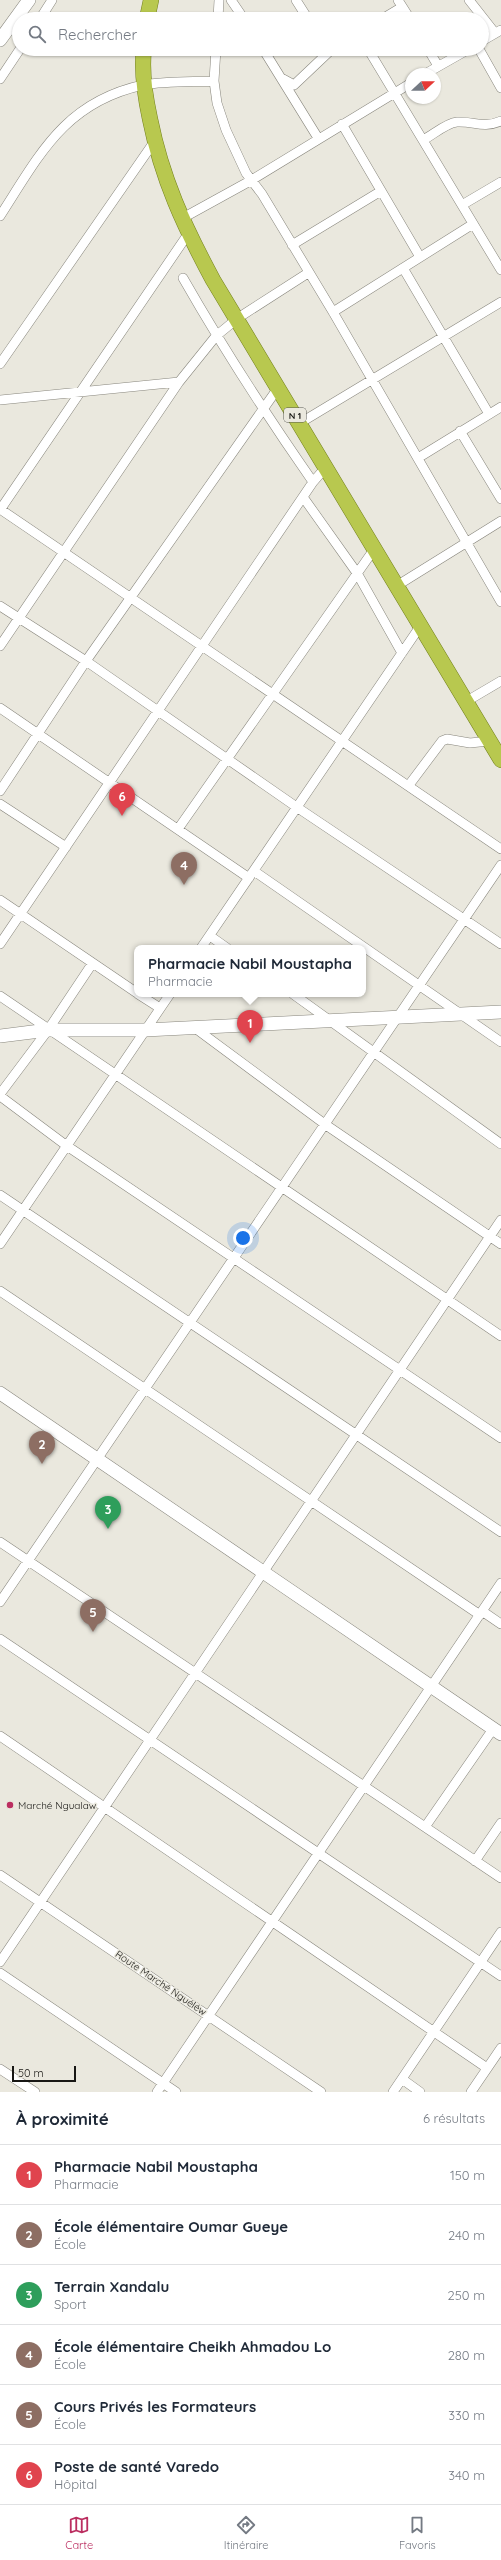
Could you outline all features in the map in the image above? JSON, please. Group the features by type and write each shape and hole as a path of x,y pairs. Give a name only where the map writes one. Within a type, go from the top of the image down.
{"highway":[{"path":"148,12 151,0"},
{"name":"N 1","path":"144,56 144,85 160,167 188,234 213,280 238,318 278,388 398,585 501,760"}],"main road":[{"path":"20,12 29,0"},
{"path":"0,40 12,23"},
{"path":"0,1036 48,1030 145,1030 501,1012"},
{"path":"0,1393 497,1732"}],"street":[{"path":"44,12 52,0"},
{"path":"218,12 219,0"},
{"path":"231,0 239,12"},
{"path":"296,0 304,12"},
{"path":"469,0 480,12"},
{"path":"390,12 400,3 406,12"},
{"path":"489,21 498,31 489,37"},
{"path":"0,79 15,56"},
{"path":"216,56 214,81 220,116 250,181 262,194 308,273 333,312 466,543 500,597"},
{"path":"268,56 318,138"},
{"path":"283,79 294,85 323,56"},
{"path":"372,56 501,270"},
{"path":"432,56 438,66"},
{"path":"435,68 456,56"},
{"path":"484,56 501,88"},
{"path":"0,216 40,155 64,126 82,110 99,100 144,85 214,81"},
{"path":"181,219 250,181 405,86"},
{"path":"423,140 451,124 458,122 490,126 501,121"},
{"path":"342,124 420,257"},
{"path":"0,364 154,142"},
{"path":"462,205 501,182"},
{"path":"292,245 381,191"},
{"path":"333,312 473,224"},
{"path":"188,234 0,510 132,597 501,849"},
{"path":"403,268 490,414"},
{"path":"0,646 179,382 216,336 238,318 308,273"},
{"path":"183,278 216,336 263,410 313,482"},
{"path":"300,423 501,302"},
{"path":"0,400 179,382"},
{"path":"0,791 86,661 278,388"},
{"path":"418,458 501,407"},
{"path":"460,431 501,500"},
{"path":"0,944 110,784 313,482 326,467"},
{"path":"303,497 357,573 402,653"},
{"path":"398,585 501,522"},
{"path":"178,829 375,548"},
{"path":"0,606 86,661 298,808 501,944"},
{"path":"203,945 298,808 342,740 421,625"},
{"path":"467,701 501,681"},
{"path":"0,708 178,829 251,874 358,945"},
{"path":"409,785 442,741 447,739 470,743 489,741"},
{"path":"0,804 66,847"},
{"path":"0,1602 326,1125 501,864"},
{"path":"0,900 134,991"},
{"path":"210,936 223,945"},
{"path":"366,950 463,1014 501,1042"},
{"path":"92,964 48,1030 0,1095 67,1146 501,1438"},
{"path":"0,996 501,1336"},
{"path":"143,997 160,1008"},
{"path":"0,1244 168,997"},
{"path":"297,997 501,1144"},
{"path":"195,1028 326,1125 501,1244"},
{"path":"0,1195 501,1532"},
{"path":"0,1962 501,1220"},
{"path":"0,1291 311,1501 481,1613 501,1624"},
{"path":"0,1542 501,1878"},
{"path":"157,2092 501,1583"},
{"path":"0,1639 319,1852 501,1976"},
{"path":"425,1827 497,1732"},
{"path":"0,1736 487,2068"},
{"path":"476,1861 501,1824"},
{"name":"Route Marché Nguéléw","path":"0,1875 321,2092"},
{"path":"393,2092 501,1932"},
{"path":"0,1974 176,2092"},
{"path":"470,2092 501,2048"},
{"path":"0,2069 35,2092"},
{"path":"402,2079 420,2092"}],"place":[{"name":"Poste de santé Varedo","path":"122,816"},
{"name":"École élémentaire Cheikh Ahmadou Lo","path":"184,885"},
{"name":"Pharmacie Nabil Moustapha","path":"250,1043"},
{"name":"École élémentaire Oumar Gueye","path":"42,1464"},
{"name":"Terrain Xandalu","path":"108,1529"},
{"name":"Cours Privés les Formateurs","path":"93,1632"},
{"name":"Marché Ngualaw","path":"10,1805"}]}
